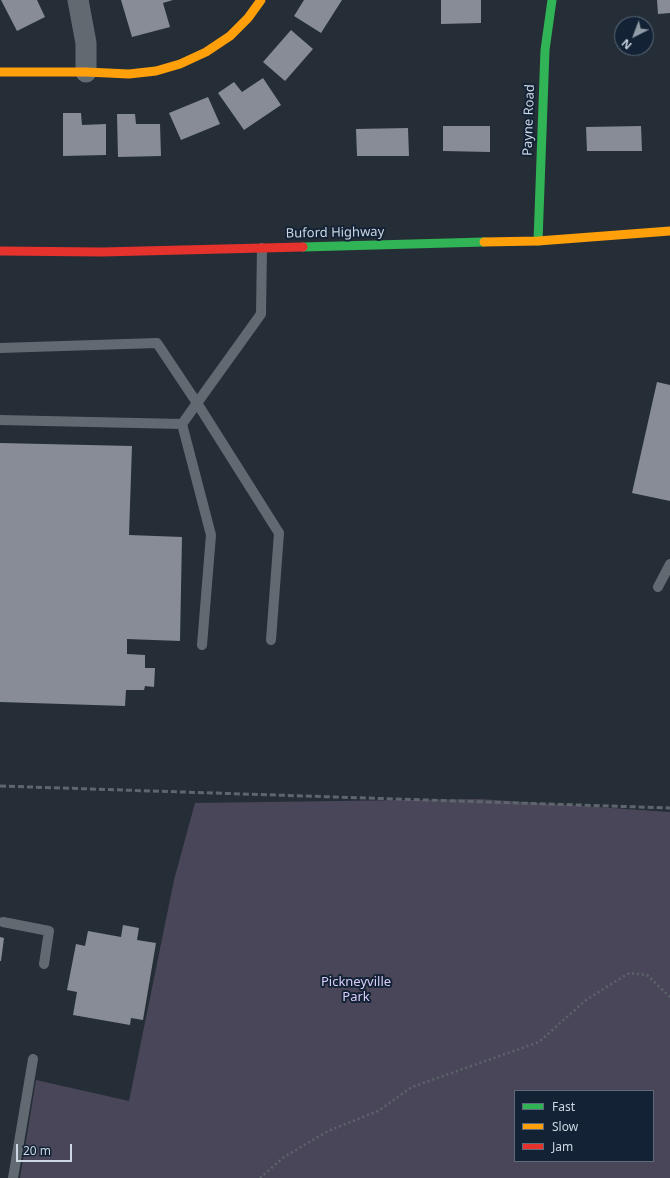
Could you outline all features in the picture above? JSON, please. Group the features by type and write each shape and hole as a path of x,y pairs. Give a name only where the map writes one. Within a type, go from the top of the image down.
{"main road":[{"path":"0,72 86,72 129,74 156,71 180,64 206,52 230,36 248,18 261,0"},
{"name":"Payne Road","path":"538,241 545,50 552,0"},
{"name":"Buford Highway","path":"0,251 102,252 538,241 670,231"}],"street":[{"path":"78,0 86,43 86,72"}],"lane":[{"path":"182,424 261,314 262,248"},
{"path":"0,348 157,343 197,403 279,533 271,640"},
{"path":"0,420 182,424"},
{"path":"182,424 211,536 202,645"},
{"path":"658,587 670,564"},
{"path":"3,922 49,931 44,964"},
{"path":"13,1178 33,1059"}],"path":[{"path":"260,1178 284,1157 328,1131 378,1111 412,1087 540,1042 586,1000 629,973 647,975 670,997"}],"green space":[{"name":"Pickneyville Park","path":"480,799 670,812 670,1178 20,1178 36,1080 129,1101 174,880 195,803"}],"building":[{"path":"1,0 37,0 45,17 17,31"},
{"path":"121,0 173,0 163,3 170,27 132,37"},
{"path":"304,0 342,0 321,33 294,16"},
{"path":"441,0 481,0 481,23 441,24"},
{"path":"657,0 670,0 670,13 658,14"},
{"path":"291,30 313,49 285,81 263,62"},
{"path":"263,78 281,105 244,130 218,93 234,82 242,92"},
{"path":"208,97 220,124 181,140 169,113"},
{"path":"63,113 81,113 82,125 106,124 106,155 63,156"},
{"path":"117,114 135,114 136,124 160,124 161,156 118,157"},
{"path":"443,126 490,126 490,152 443,151"},
{"path":"641,126 642,151 587,151 586,127"},
{"path":"408,128 409,156 357,156 356,129"},
{"path":"657,382 670,385 670,501 632,493"},
{"path":"0,443 132,446 129,535 182,537 180,641 127,639 127,654 145,655 145,668 155,668 154,687 145,686 144,690 126,690 125,706 0,702"},
{"path":"123,925 139,928 137,940 156,943 143,1020 131,1018 130,1025 73,1015 77,992 67,990 76,944 85,946 88,931 121,937"},
{"path":"0,937 4,938 1,961 0,961"}],"railway":[{"path":"0,786 670,808"}],"traffic: fast":[{"path":"538,241 545,50 552,0"},
{"path":"303,247 484,242"}],"traffic: slow":[{"path":"0,72 86,72 129,74 156,71 180,64 206,52 230,36 248,18 261,0"},
{"path":"484,242 538,241 670,231"}],"traffic: jam":[{"path":"0,251 102,252 303,247"}]}
